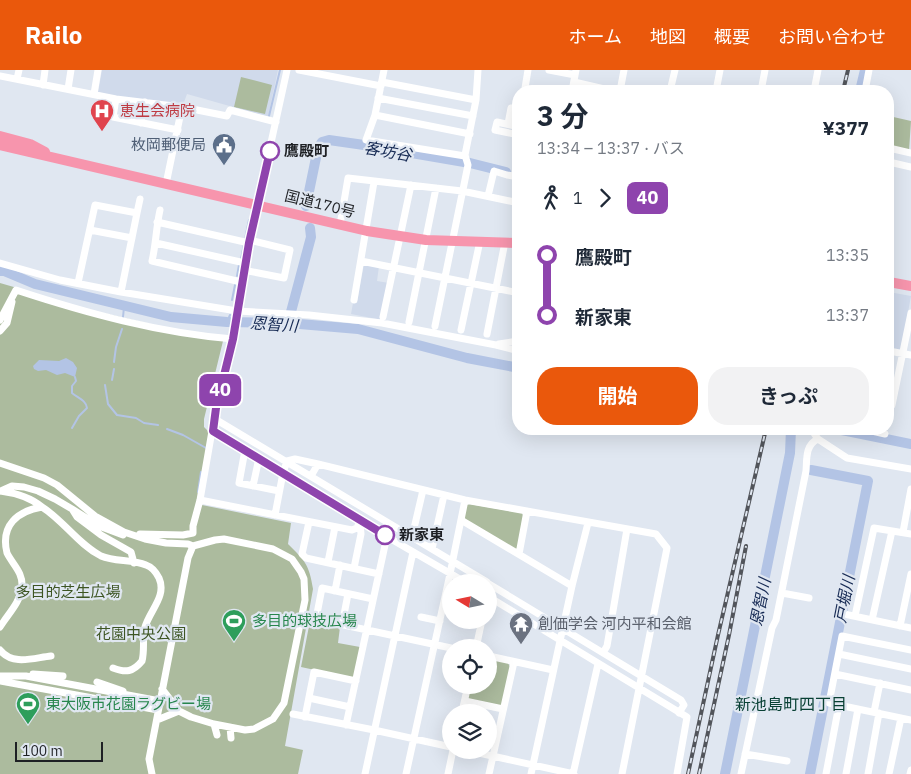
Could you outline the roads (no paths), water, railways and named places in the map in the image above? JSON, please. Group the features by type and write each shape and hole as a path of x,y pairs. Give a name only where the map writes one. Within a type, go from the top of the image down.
{"highway":[{"path":"0,136 30,144 54,158"},
{"name":"国道170号","path":"0,145 367,231 426,240 512,242"},
{"path":"0,152 28,158 54,158"},
{"path":"894,283 911,286"}],"street":[{"path":"17,79 19,70"},
{"path":"43,85 45,70"},
{"path":"68,89 71,70"},
{"path":"94,94 98,70"},
{"path":"0,491 12,486 38,491 108,530 129,537 136,533 183,535 194,533 193,526 200,500 216,408 233,337 244,266 287,70"},
{"path":"299,70 476,100"},
{"path":"384,70 375,115 366,140 465,156"},
{"path":"435,326 468,165 465,156 476,100 478,70"},
{"path":"526,85 528,70"},
{"path":"549,70 575,75 599,85"},
{"path":"621,85 624,70"},
{"path":"671,85 675,70"},
{"path":"717,85 720,70"},
{"path":"762,85 765,70"},
{"path":"815,85 818,70"},
{"path":"866,85 870,70"},
{"path":"0,76 116,99 182,107 227,116 230,110 276,122"},
{"path":"378,98 473,116"},
{"path":"116,99 113,117 178,130"},
{"path":"140,123 145,102"},
{"path":"166,184 182,107"},
{"path":"508,124 512,108"},
{"path":"375,115 470,134"},
{"path":"512,125 496,122 495,130 512,134"},
{"path":"894,149 911,153"},
{"path":"894,163 911,167"},
{"path":"488,196 494,171 512,175"},
{"path":"340,225 348,178 462,191 512,201"},
{"path":"354,300 374,182"},
{"path":"383,317 411,186"},
{"path":"409,322 436,188"},
{"path":"122,292 140,199"},
{"path":"78,283 95,205 137,213"},
{"path":"160,210 154,234 156,244 152,261 241,282"},
{"path":"156,244 284,278 290,250 157,222"},
{"path":"90,230 132,238"},
{"path":"461,330 480,241"},
{"path":"487,334 506,242"},
{"path":"361,261 512,292"},
{"path":"0,263 60,280 237,312 291,314 382,323 512,349"},
{"path":"0,331 7,323 16,290 80,309 149,326 198,336 233,337"},
{"path":"0,320 12,301"},
{"path":"894,384 903,354 911,313"},
{"path":"496,345 512,342"},
{"path":"894,353 911,355"},
{"path":"215,419 473,574"},
{"path":"213,431 450,574 465,500"},
{"path":"741,774 772,628 776,620 782,593 809,447 815,435"},
{"path":"816,435 847,458 911,469"},
{"path":"245,450 239,483 280,491"},
{"path":"254,486 259,458"},
{"path":"287,461 295,459 318,464 465,500 656,534 667,548 622,774"},
{"path":"275,516 287,461"},
{"path":"0,463 44,478 67,492 94,516 134,535 166,543 193,546 224,539 273,549 292,558 304,579 305,600 284,703 273,719 254,729 245,730 201,721 179,711 162,689"},
{"path":"311,476 318,464"},
{"path":"903,532 911,489"},
{"path":"412,537 423,490"},
{"path":"0,491 23,496 36,502 84,545 101,556 145,564 154,569 162,584 162,592 145,627 142,662 133,670 126,672 113,668"},
{"path":"432,549 444,495"},
{"path":"200,500 352,530 357,528 360,521"},
{"path":"0,628 18,600 22,586 22,577 6,550 2,531 16,516 28,510 42,507"},
{"path":"72,509 77,517 101,535 131,552 134,562"},
{"path":"519,554 526,511"},
{"path":"461,520 572,586"},
{"path":"354,568 361,534 360,521"},
{"path":"309,522 302,554 306,558 379,574"},
{"path":"531,774 572,586 588,523"},
{"path":"328,562 335,527"},
{"path":"854,616 874,528 911,534"},
{"path":"603,653 607,646 626,529"},
{"path":"872,620 892,531"},
{"path":"346,725 387,536"},
{"path":"152,774 149,759 188,558 193,546"},
{"path":"365,774 413,552"},
{"path":"335,591 340,565"},
{"path":"900,626 911,574"},
{"path":"373,599 322,588 316,619 442,646"},
{"path":"498,589 681,700 684,705 679,712"},
{"path":"782,593 809,598"},
{"path":"342,625 348,594"},
{"path":"498,602 687,718 677,774"},
{"path":"406,774 442,612"},
{"path":"844,614 911,628"},
{"path":"421,617 440,621"},
{"path":"911,650 842,636 829,703 911,720"},
{"path":"0,650 10,659 18,660 51,656"},
{"path":"838,654 911,669"},
{"path":"497,658 553,670"},
{"path":"497,741 514,662"},
{"path":"497,757 573,774 598,664"},
{"path":"305,717 314,672 356,681"},
{"path":"26,676 35,674 63,676"},
{"path":"835,674 911,690"},
{"path":"0,676 26,676 160,701"},
{"path":"0,681 158,710"},
{"path":"97,682 130,695"},
{"path":"868,774 880,684"},
{"path":"464,704 466,694"},
{"path":"309,698 350,707"},
{"path":"465,701 503,710"},
{"path":"826,774 839,705"},
{"path":"846,774 858,709"},
{"path":"157,720 179,711"},
{"path":"293,714 442,745"},
{"path":"889,774 901,718"},
{"path":"214,724 214,735"},
{"path":"228,737 230,727"},
{"path":"746,754 787,761"},
{"path":"448,774 450,759"},
{"path":"490,774 493,759"}],"water":[{"path":"66,358 73,362 77,368 75,377 65,373 57,375 46,370 38,371 33,366 39,360 59,361"}],"waterway":[{"path":"269,116 280,70"},
{"path":"861,85 865,70"},
{"name":"客坊谷","path":"306,206 318,148 322,142 329,140 470,163 506,172"},
{"path":"245,239 249,220"},
{"name":"客坊谷","path":"288,323 311,237 310,228"},
{"path":"241,259 244,244"},
{"path":"237,276 239,265"},
{"name":"恩智川","path":"0,271 35,284 171,317 227,322 288,323 358,329 467,358 512,367"},
{"path":"232,300 235,285"},
{"path":"123,317 124,307"},
{"name":"恩智川","path":"227,322 230,315"},
{"path":"114,362 116,347 122,329"},
{"path":"112,380 114,369"},
{"path":"72,428 79,416 87,408 83,401 72,393 72,386 76,381 75,377"},
{"path":"105,385 108,404 117,415 136,418 144,423 158,425"},
{"path":"167,429 183,435 206,448"},
{"name":"恩智川","path":"725,774 790,453 791,435"},
{"path":"867,435 911,444"},
{"name":"戸堀川","path":"810,774 868,481 811,470"},
{"path":"198,492 201,472"}],"railway":[{"path":"844,85 848,70"},
{"path":"688,774 765,435"},
{"path":"699,774 746,546"}],"place":[{"name":"恵生会病院","path":"102,132"},
{"name":"鷹殿町","path":"270,151"},
{"name":"枚岡郵便局","path":"224,166"},
{"name":"新家東","path":"385,535"},
{"name":"多目的球技広場","path":"234,642"},
{"name":"創価学会 河内平和会館","path":"521,645"},
{"name":"東大阪市花園ラグビー場","path":"28,725"}],"district":[{"name":"新池島町四丁目","path":"791,704"}],"park label":[{"name":"多目的芝生広場","path":"68,592"},
{"name":"花園中央公園","path":"141,634"}]}
